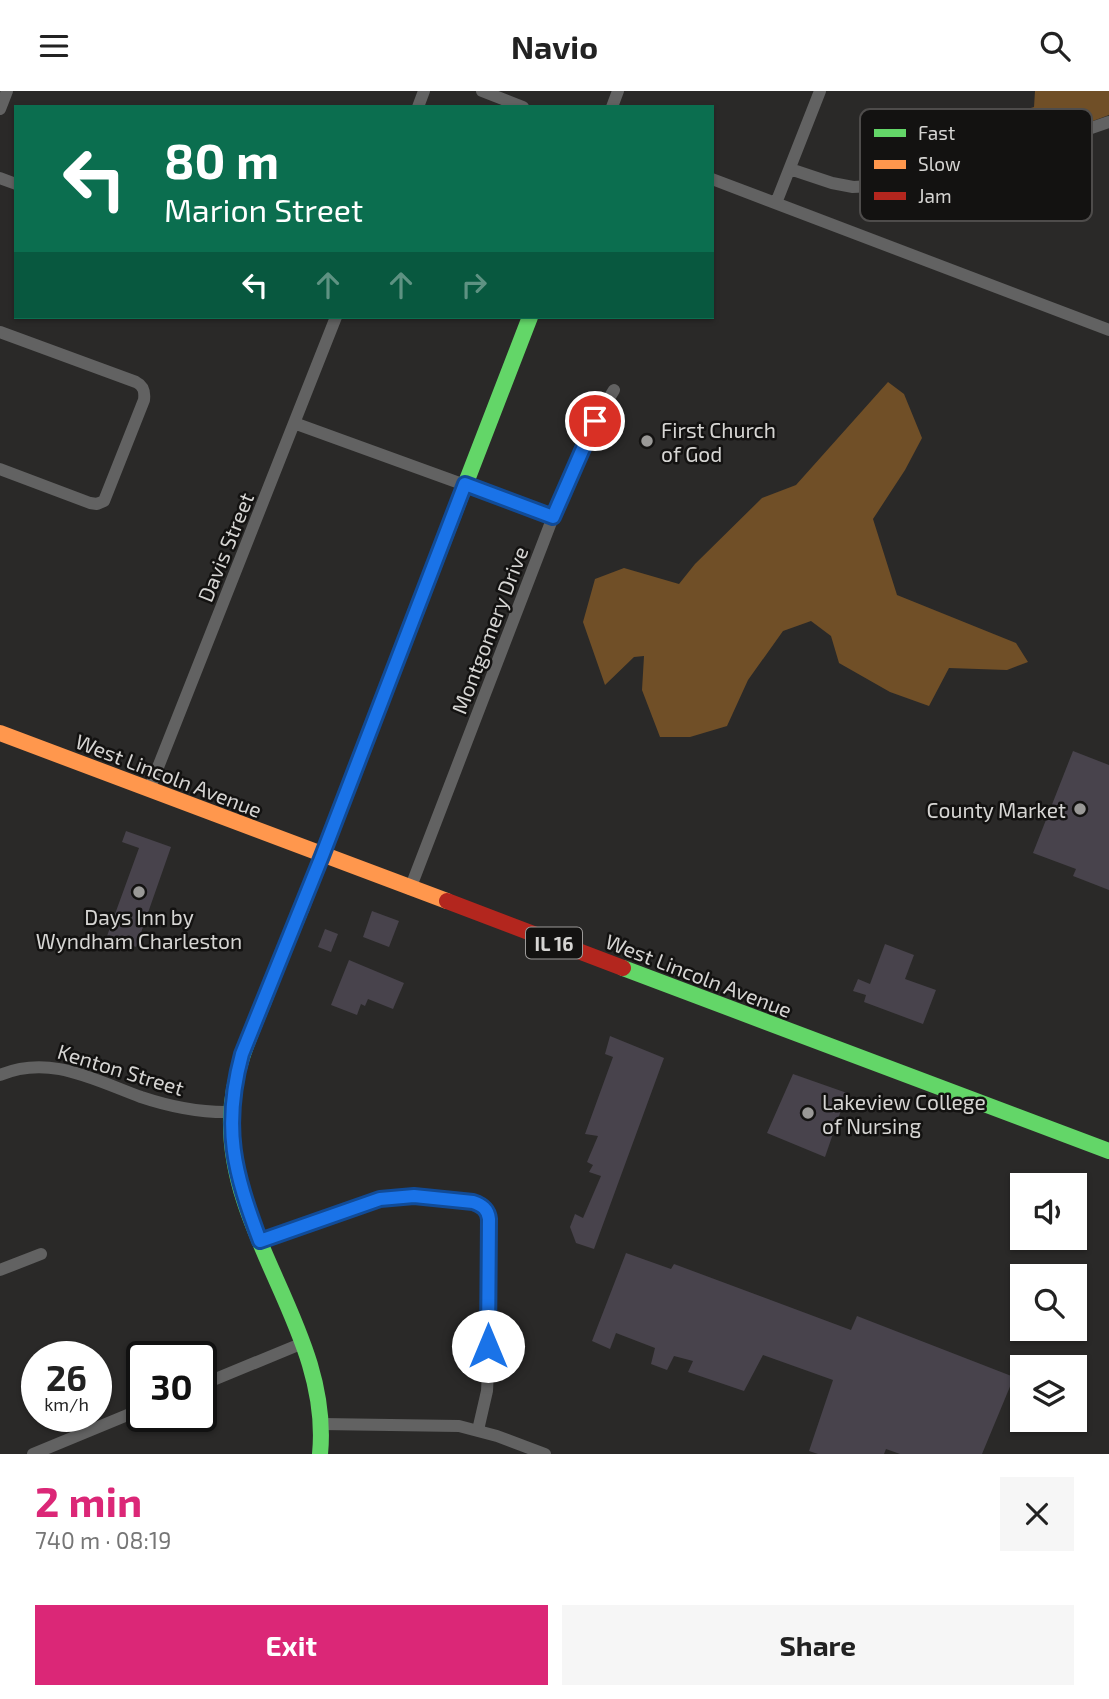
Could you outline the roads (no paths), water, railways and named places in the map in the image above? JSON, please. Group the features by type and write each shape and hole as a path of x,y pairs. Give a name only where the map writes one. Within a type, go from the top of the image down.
{"street":[{"path":"0,109 7,91"},
{"path":"482,91 518,105"},
{"path":"776,203 820,91"},
{"path":"1092,128 1109,122"},
{"path":"790,169 832,183 860,187"},
{"path":"714,180 1109,330"},
{"name":"Davis Street","path":"149,790 335,319"},
{"path":"320,1454 322,1424 317,1387 303,1343 241,1190 231,1126 236,1077 242,1054 322,856 529,319"},
{"path":"0,332 136,382 143,387 145,393 104,501 90,503 0,469"},
{"name":"Montgomery Drive","path":"410,889 553,517 595,421 614,390"},
{"path":"294,423 553,517"},
{"name":"West Lincoln Avenue","path":"0,733 1109,1151"},
{"name":"Kenton Street","path":"0,1075 26,1067 60,1067 166,1105 215,1113 232,1112"},
{"path":"260,1241 370,1202 397,1196 481,1204 489,1219 488,1372 487,1391 478,1430"},
{"path":"0,1271 41,1254"},
{"path":"217,1378 303,1343"},
{"path":"33,1454 126,1416"},
{"path":"322,1424 437,1425 478,1430 545,1454"}],"place":[{"name":"First Church of God","path":"647,441"},
{"name":"County Market","path":"1080,809"},
{"name":"Days Inn by Wyndham Charleston","path":"139,892"},
{"name":"Lakeview College of Nursing","path":"808,1113"}]}
